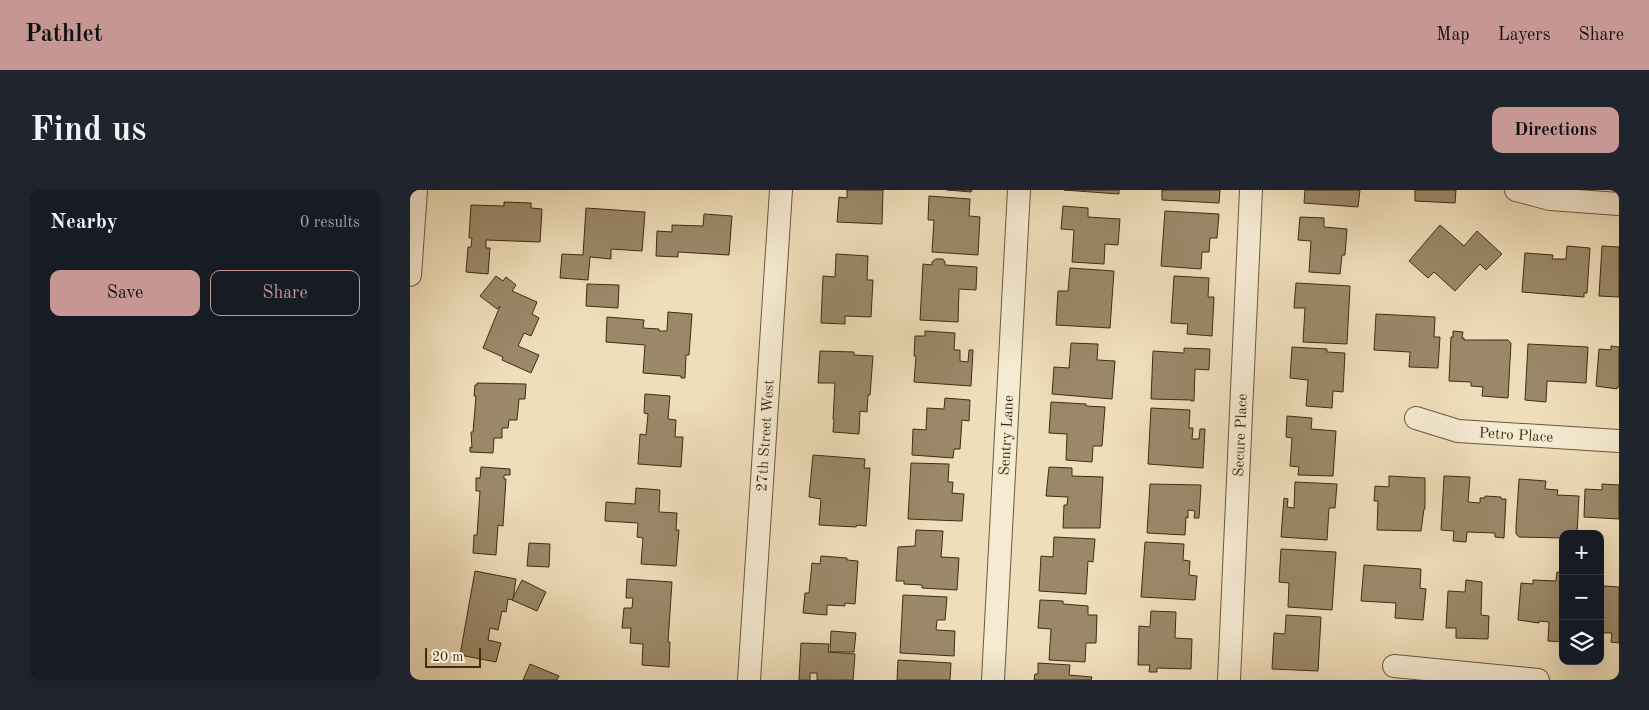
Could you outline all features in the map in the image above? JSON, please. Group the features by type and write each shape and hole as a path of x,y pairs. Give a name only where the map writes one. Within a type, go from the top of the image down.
{"street":[{"path":"410,275 416,190"},
{"name":"27th Street West","path":"749,680 781,190"},
{"name":"Sentry Lane","path":"993,680 1019,190"},
{"name":"Secure Place","path":"1229,680 1250,190"},
{"path":"1516,190 1550,200 1619,204"},
{"name":"Petro Place","path":"1416,418 1458,431 1619,441"},
{"path":"1394,666 1538,680"}],"building":[{"path":"847,190 883,190 882,224 837,222 839,197 847,198"},
{"path":"947,190 972,190 971,192"},
{"path":"1064,190 1119,190 1119,194"},
{"path":"1162,190 1220,190 1219,203 1162,200"},
{"path":"1305,190 1360,190 1358,207 1304,203"},
{"path":"1415,190 1456,190 1455,203 1415,201"},
{"path":"929,196 970,199 969,216 980,217 978,255 932,252 934,220 928,220"},
{"path":"504,202 531,203 531,208 542,209 540,242 486,240 486,248 490,248 488,274 466,272 468,247 471,247 472,238 469,238 471,205 504,206"},
{"path":"1063,206 1088,208 1088,217 1120,219 1118,245 1105,244 1104,264 1072,262 1074,230 1061,229"},
{"path":"586,208 645,212 642,251 611,249 611,259 590,257 588,280 560,278 562,254 583,255"},
{"path":"1165,211 1219,214 1217,238 1210,238 1209,252 1202,252 1201,269 1161,266"},
{"path":"704,214 732,216 729,255 678,252 678,257 656,256 657,231 672,232 672,225 703,226"},
{"path":"1300,217 1324,218 1324,227 1347,229 1345,255 1342,255 1340,274 1309,272 1311,241 1298,240"},
{"path":"1440,225 1464,246 1477,231 1502,254 1486,270 1480,264 1455,291 1434,272 1428,278 1409,261"},
{"path":"1567,246 1590,248 1587,293 1584,293 1584,297 1522,292 1525,253 1553,255 1552,259 1566,259"},
{"path":"1602,246 1619,247 1619,297 1599,296"},
{"path":"836,254 868,256 867,280 873,280 871,317 845,316 845,324 821,323 823,276 835,277"},
{"path":"936,259 943,259 945,265 977,267 976,290 959,289 958,322 920,320 923,264 932,265 932,262"},
{"path":"1070,268 1114,271 1110,328 1056,325 1058,291 1068,291"},
{"path":"496,276 503,281 506,277 516,285 512,291 537,302 532,314 539,318 531,336 524,333 518,346 539,355 531,373 502,360 503,357 483,348 500,306 497,309 480,296"},
{"path":"1174,276 1209,278 1208,297 1214,297 1212,336 1187,334 1188,324 1171,323"},
{"path":"1296,283 1350,286 1347,344 1303,342 1305,308 1294,308"},
{"path":"587,284 619,285 618,308 586,306"},
{"path":"668,312 692,314 689,355 686,355 685,378 681,378 681,376 643,373 645,345 606,342 607,317 644,320 643,328 667,331"},
{"path":"1376,314 1435,317 1434,337 1440,337 1438,368 1409,367 1410,352 1374,350"},
{"path":"925,331 955,333 954,350 960,350 960,361 968,362 969,350 973,350 971,386 914,382 915,336 925,336"},
{"path":"1453,331 1463,332 1462,338 1464,340 1508,340 1511,343 1508,398 1482,396 1483,387 1471,386 1471,382 1449,381 1451,337 1453,337"},
{"path":"1071,343 1098,344 1097,360 1115,361 1112,399 1052,394 1054,367 1069,368"},
{"path":"1528,344 1588,347 1586,383 1547,381 1546,402 1525,400"},
{"path":"1611,346 1619,347 1619,387 1617,389 1596,386 1599,349 1611,350"},
{"path":"1292,347 1327,349 1327,352 1345,353 1343,392 1333,391 1332,408 1306,406 1308,380 1290,378"},
{"path":"1184,348 1210,349 1209,370 1195,369 1194,401 1151,399 1153,351 1184,353"},
{"path":"820,351 854,352 854,355 873,356 867,412 860,411 859,434 833,432 835,383 818,383"},
{"path":"477,383 526,384 525,399 519,399 517,420 509,420 508,428 502,428 502,438 494,438 493,453 470,452 470,447 472,448 471,432 473,432 476,396 474,396 475,385"},
{"path":"645,394 670,396 668,419 676,420 675,437 683,437 681,467 638,464 640,434 646,435 648,414 644,413"},
{"path":"945,398 970,400 969,421 962,420 960,449 954,449 953,458 912,455 913,429 926,430 927,408 944,409"},
{"path":"1051,402 1105,407 1102,446 1093,446 1092,462 1066,460 1067,434 1049,433"},
{"path":"1151,408 1190,410 1189,428 1193,428 1192,439 1199,439 1200,429 1205,429 1203,468 1148,464"},
{"path":"1287,416 1312,418 1311,429 1336,431 1333,476 1298,475 1299,467 1290,466 1292,438 1286,437"},
{"path":"813,455 865,459 864,468 870,468 866,526 819,525 821,499 809,497"},
{"path":"911,463 949,464 948,482 953,482 952,493 964,494 962,521 908,519"},
{"path":"481,467 510,469 510,475 504,475 504,479 506,479 503,526 498,525 496,555 473,553 474,535 477,535 480,491 476,491 476,478 480,478"},
{"path":"1049,467 1072,468 1072,476 1103,477 1100,528 1063,528 1064,505 1067,505 1068,497 1046,496"},
{"path":"1389,476 1425,478 1425,509 1421,531 1377,530 1378,501 1374,501 1375,486 1389,487"},
{"path":"1444,476 1470,477 1468,502 1480,503 1480,498 1485,498 1485,496 1506,499 1504,538 1495,537 1495,533 1467,532 1466,542 1453,541 1454,531 1441,530"},
{"path":"1519,479 1546,481 1545,489 1558,490 1557,495 1579,496 1577,530 1559,530 1559,538 1519,537 1516,534"},
{"path":"1295,482 1337,484 1335,508 1329,508 1327,540 1281,537 1284,498 1288,499 1287,507 1294,508"},
{"path":"1150,484 1201,485 1199,518 1194,518 1195,511 1188,510 1185,535 1147,533"},
{"path":"1602,484 1619,485 1619,519 1584,517 1585,489 1602,490"},
{"path":"636,488 660,490 659,512 677,513 676,530 679,530 676,566 641,564 643,538 637,537 638,523 605,521 606,502 635,504"},
{"path":"916,530 943,531 941,557 959,558 957,590 922,588 922,585 904,584 904,581 896,581 898,547 915,546"},
{"path":"1054,537 1095,539 1093,562 1088,561 1086,594 1039,591 1041,556 1053,557"},
{"path":"1145,542 1184,544 1183,560 1190,561 1189,575 1197,576 1195,600 1141,597"},
{"path":"529,543 550,544 549,567 527,566"},
{"path":"1281,549 1336,552 1332,610 1288,607 1289,583 1279,582"},
{"path":"821,556 858,561 855,604 845,603 845,606 827,605 827,615 803,613 805,593 809,593 812,563 820,564"},
{"path":"1364,565 1421,569 1420,588 1426,589 1423,620 1395,618 1396,603 1361,601"},
{"path":"475,571 516,579 513,600 508,599 506,612 502,611 498,630 490,628 488,640 501,643 496,662 460,655"},
{"path":"1557,572 1559,572 1559,642 1548,641 1549,622 1539,621 1539,623 1518,620 1521,583 1533,584 1533,580 1556,581"},
{"path":"627,579 672,582 668,642 670,642 669,667 642,665 643,644 630,643 631,628 622,628 624,608 632,608 633,598 626,598"},
{"path":"522,580 546,592 537,611 512,600"},
{"path":"1466,580 1482,582 1481,615 1489,616 1488,639 1456,638 1456,628 1446,628 1448,591 1465,592"},
{"path":"1604,587 1619,587 1619,643 1611,642 1612,633 1604,633"},
{"path":"903,595 947,597 945,620 937,620 936,630 955,631 954,656 900,653"},
{"path":"1040,600 1063,601 1063,604 1088,606 1088,615 1097,615 1096,643 1086,643 1085,662 1049,660 1051,629 1038,628"},
{"path":"1151,611 1176,612 1175,638 1192,639 1191,669 1157,668 1157,672 1149,672 1150,665 1138,665 1139,626 1150,627"},
{"path":"1286,615 1321,617 1318,671 1272,669 1274,633 1285,634"},
{"path":"831,631 856,633 854,652 830,652"},
{"path":"801,643 829,644 828,652 855,654 853,680 817,680 817,673 810,673 810,680 799,680"},
{"path":"898,660 951,663 950,680 897,680"},
{"path":"1038,663 1070,665 1069,675 1092,677 1091,680 1034,680 1035,674 1038,674"},
{"path":"530,664 559,676 557,680 523,680"}]}
